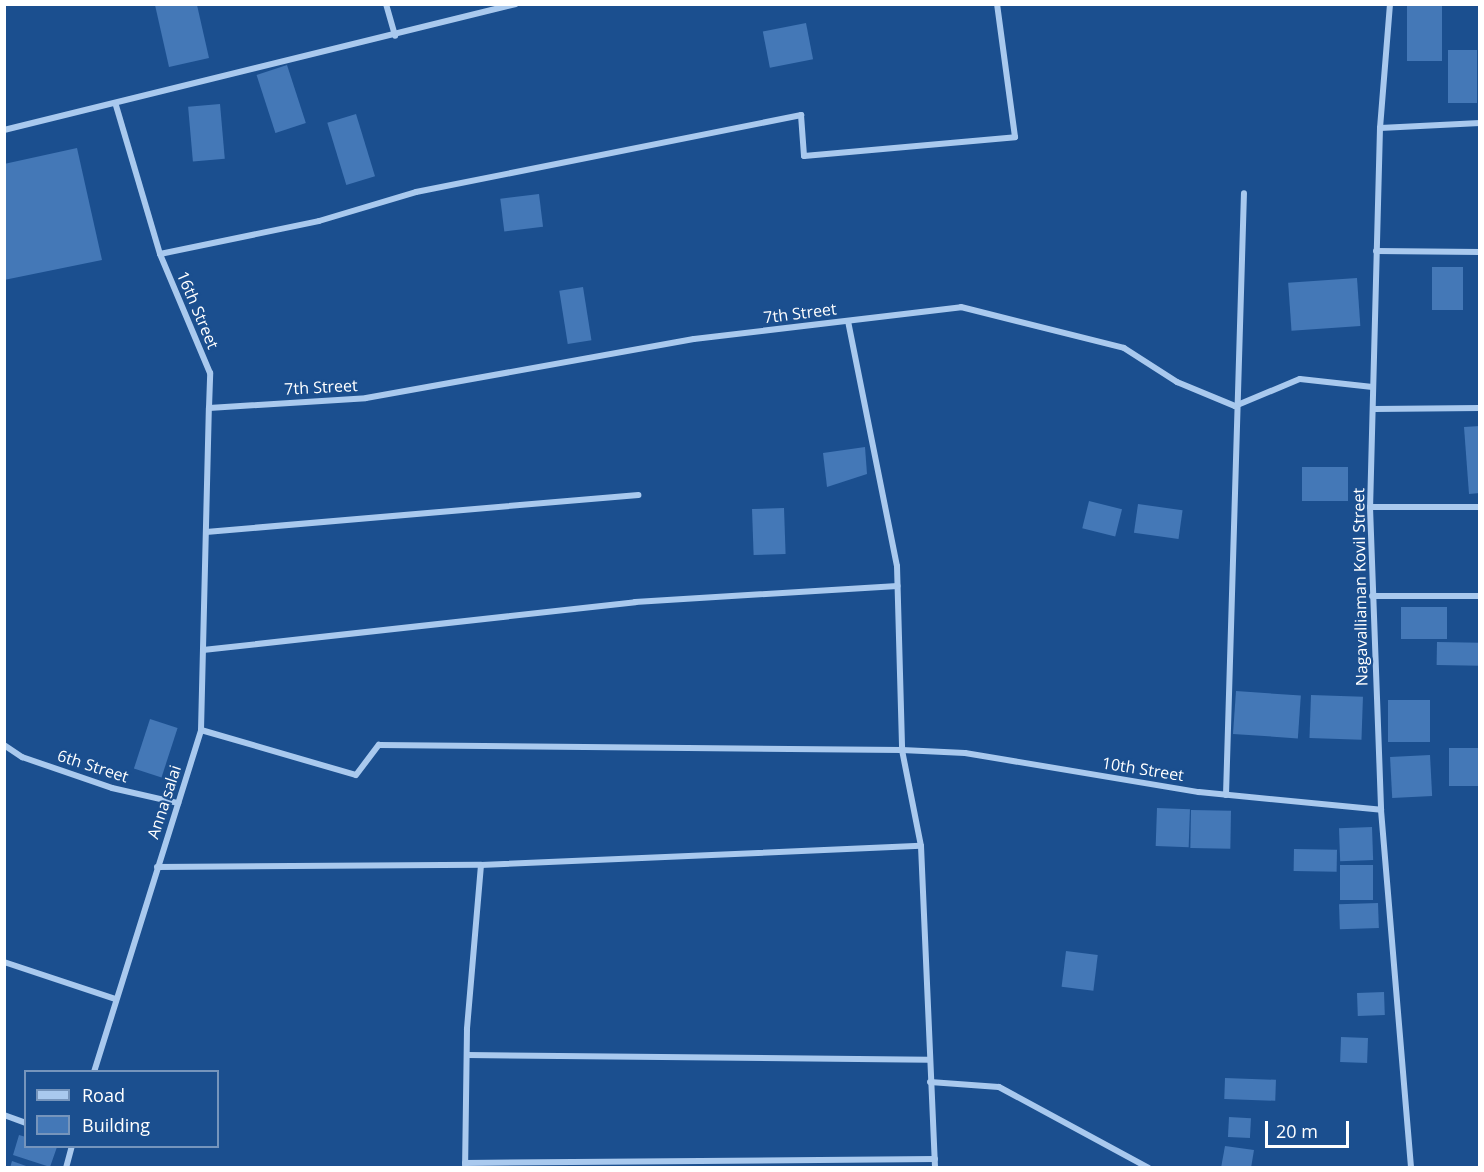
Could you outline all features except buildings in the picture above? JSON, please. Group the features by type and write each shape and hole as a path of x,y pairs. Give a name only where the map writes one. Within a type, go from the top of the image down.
{"street":[{"path":"386,4 395,36"},
{"path":"4,130 116,105 516,4"},
{"path":"160,254 319,221 416,192 801,115 804,156 1015,137 997,4"},
{"name":"Nagavalliaman Kovil Street","path":"1390,4 1380,128 1370,507 1381,810 1411,1167"},
{"name":"16th Street","path":"116,105 160,254 210,373 206,532"},
{"path":"1380,128 1479,123"},
{"path":"1226,795 1235,405 1244,193"},
{"path":"1376,251 1479,252"},
{"name":"7th Street","path":"209,408 366,398 683,341 961,307 1124,348 1177,382 1235,405"},
{"path":"848,321 898,586 902,750 921,846 935,1167"},
{"path":"1235,405 1300,379 1373,387"},
{"path":"1374,409 1479,408"},
{"path":"206,532 638,495"},
{"path":"1370,507 1479,507"},
{"name":"Anna salai","path":"94,1070 201,730 206,532"},
{"path":"203,650 635,602 898,586"},
{"path":"1372,596 1479,596"},
{"name":"10th Street","path":"201,730 356,775 379,746 902,750 965,753 1226,795 1381,810"},
{"name":"6th Street","path":"4,745 22,757 112,788 178,803"},
{"path":"158,867 481,865 921,846"},
{"path":"481,865 467,1055 465,1165 935,1159"},
{"path":"4,962 116,999"},
{"path":"467,1055 929,1060"},
{"path":"930,1082 999,1088 1149,1167"},
{"path":"4,1115 24,1123"},
{"path":"66,1167 71,1148"}]}
